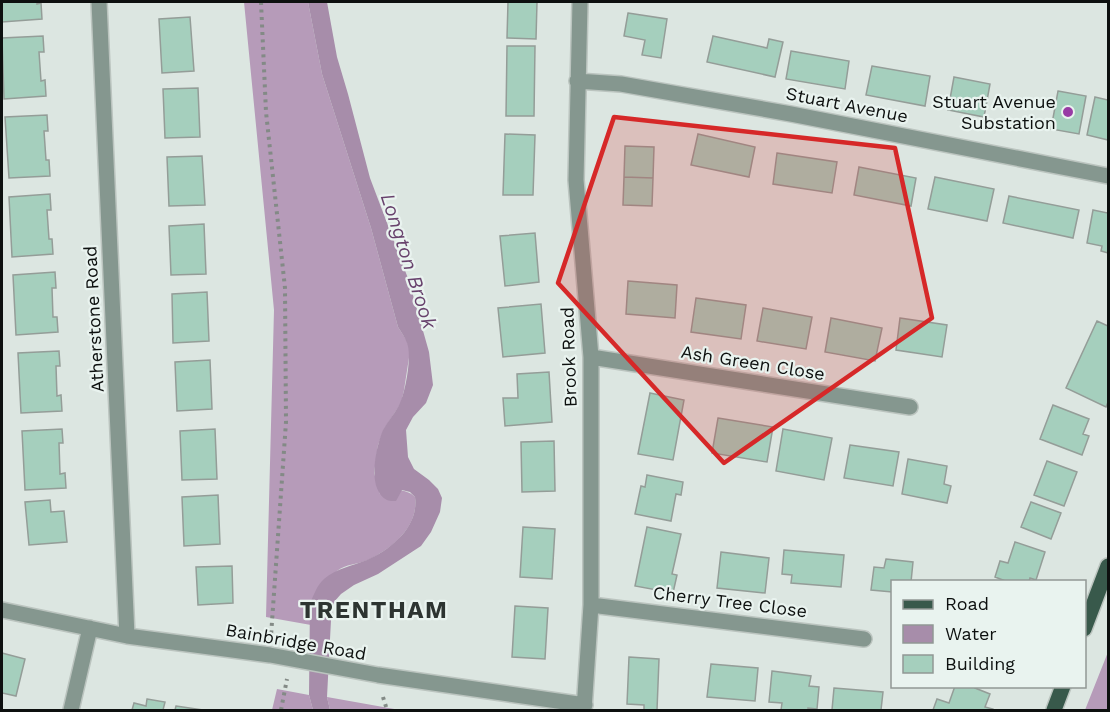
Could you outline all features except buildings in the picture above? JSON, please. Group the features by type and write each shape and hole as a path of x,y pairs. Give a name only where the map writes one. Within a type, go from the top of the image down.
{"main road":[{"path":"1086,624 1108,566"},
{"path":"1054,711 1063,688"}],"street":[{"name":"Atherstone Road","path":"99,2 127,636"},
{"name":"Brook Road","path":"580,2 576,180 591,357 591,605 585,708"},
{"name":"Stuart Avenue","path":"577,81 621,84 791,114 1108,176"},
{"name":"Ash Green Close","path":"591,357 910,407"},
{"name":"Cherry Tree Close","path":"591,605 864,639"},
{"name":"Bainbridge Road","path":"2,610 127,636 270,655 378,675 585,708"},
{"path":"71,711 90,628"}],"path":[{"path":"261,2 266,112 285,299 286,422 270,655"},
{"path":"281,711 294,660"}],"highlighted area":[{"path":"614,117 895,148 932,318 724,463 558,283"}],"shaded area":[{"path":"244,2 308,2 322,74 371,228 398,327 410,351 401,403 384,429 378,445 374,473 380,494 403,491 415,497 413,517 402,535 386,549 368,560 340,569 330,578 310,603 311,625 266,617 274,310"},
{"path":"1108,652 1108,710 1085,710"},
{"path":"277,689 309,695 313,710 272,710"},
{"path":"327,697 400,710 330,710"}],"water":[{"path":"308,2 327,2 337,57 370,178 409,281 429,352 433,385 426,403 413,417 406,430 408,457 414,469 438,489 442,498 440,512 431,532 421,546 378,574 354,585 334,602 327,697 330,710 313,710 309,695 310,603 319,584 329,575 386,550 402,535 413,518 415,497 410,492 402,490 396,501 388,500 381,495 375,478 374,467 383,430 402,397 408,373 408,348 398,327 371,228 322,74"}],"place":[{"name":"Stuart Avenue Substation","path":"1068,112"}],"district":[{"name":"TRENTHAM","path":"374,610"}],"water label":[{"name":"Longton Brook","path":"409,261"}]}
